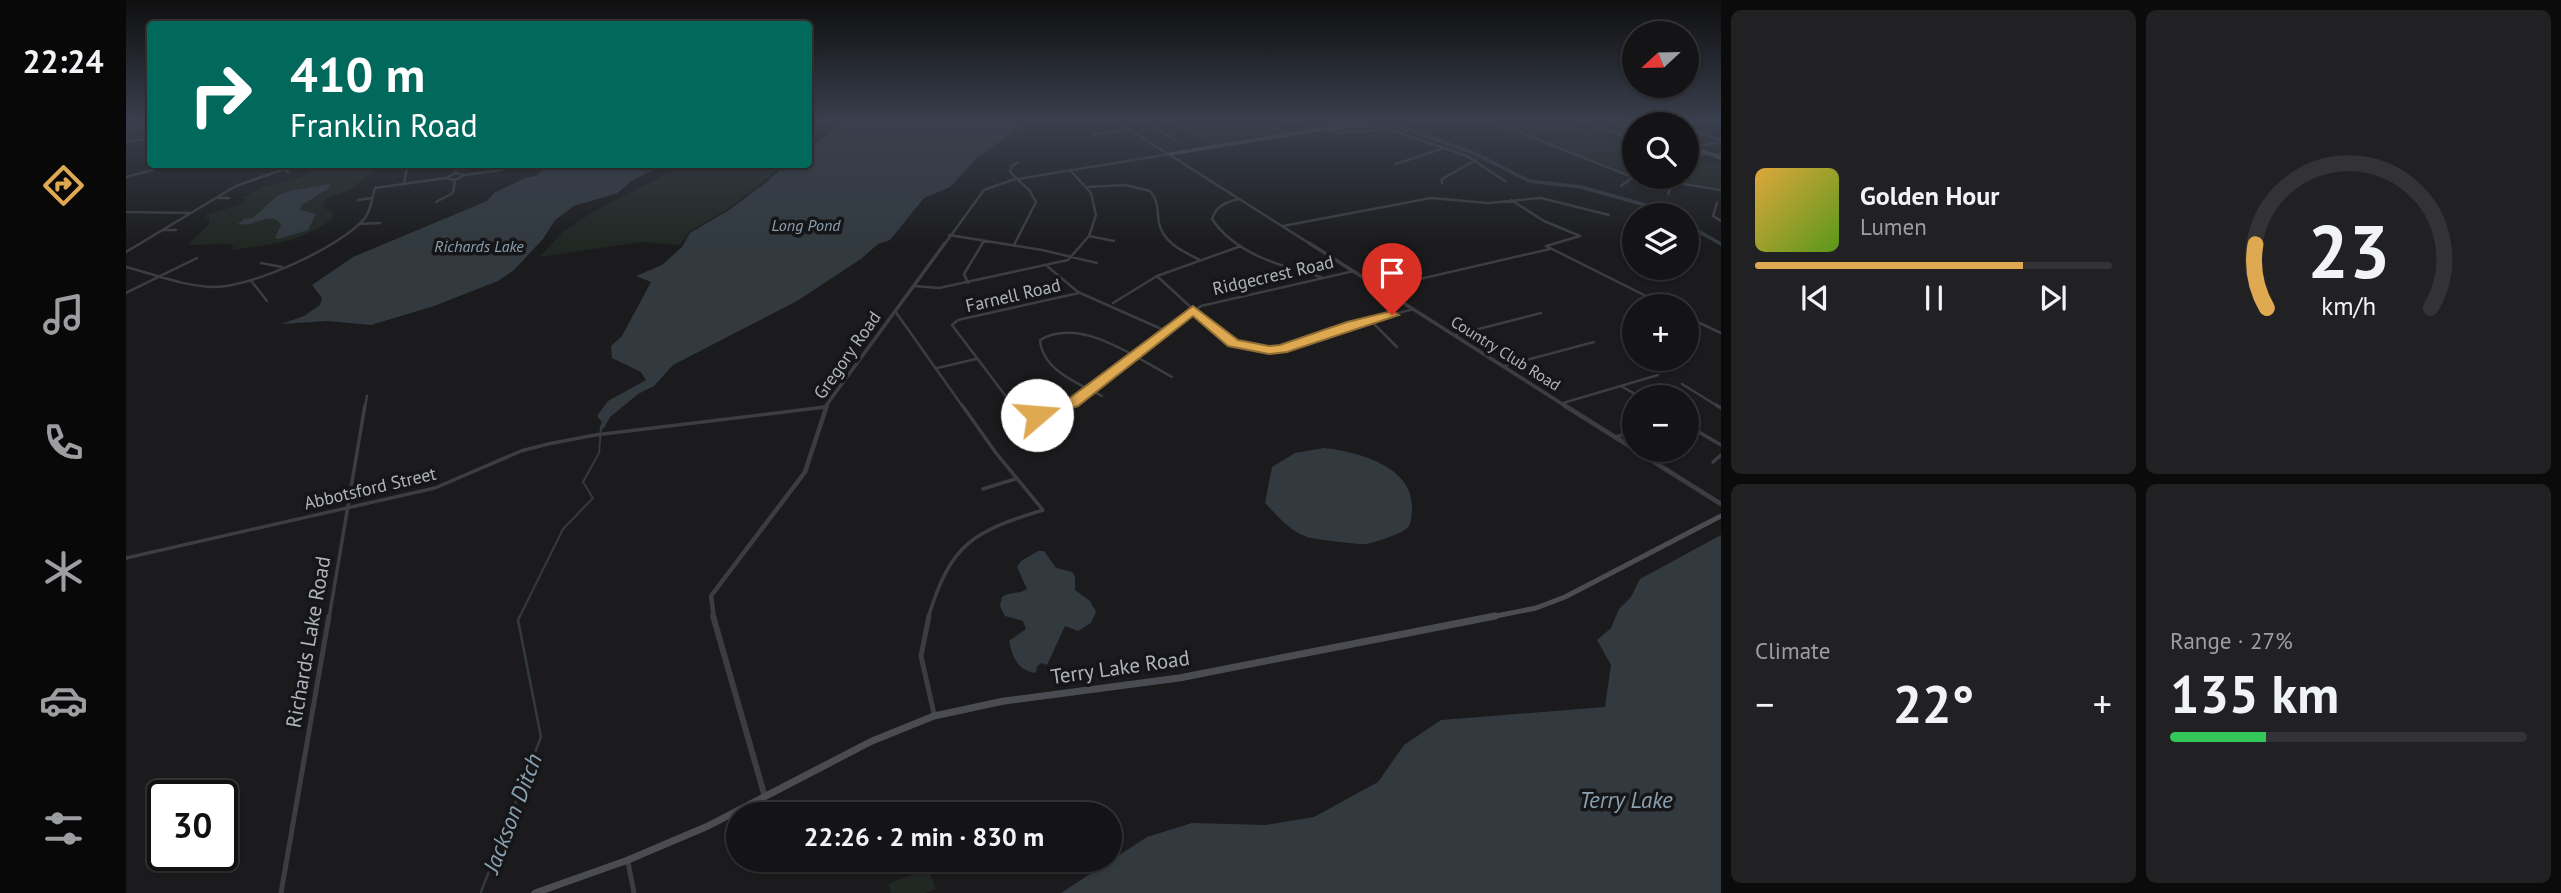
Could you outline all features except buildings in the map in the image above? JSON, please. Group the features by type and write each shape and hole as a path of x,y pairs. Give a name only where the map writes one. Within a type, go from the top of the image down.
{"main road":[{"name":"Terry Lake Road","path":"535,893 628,860 708,826 872,741 934,716 1004,701 1186,677 1536,608 1565,597 1721,516"}],"street":[{"path":"1014,245 1035,202 1030,191 1016,179 1010,169 1017,163"},
{"name":"Gregory Road","path":"765,797 713,616 711,596 805,471 825,407 979,193 1016,179 1116,163"},
{"name":"Country Club Road","path":"1183,163 1622,441"},
{"path":"1396,164 1400,163"},
{"path":"1441,183 1442,179 1470,163"},
{"path":"1479,163 1505,181"},
{"path":"1597,163 1622,173"},
{"path":"126,252 242,183 285,168"},
{"path":"404,184 407,168"},
{"path":"456,168 456,173"},
{"path":"446,178 455,180 465,175 504,168"},
{"path":"282,169 288,172"},
{"path":"126,177 153,170"},
{"path":"914,286 939,288 968,283 1062,263 1071,257 1089,236 1097,215 1096,205 1087,187 1070,170"},
{"path":"126,267 213,287 252,282 284,268 359,224 368,214 375,188 446,178 456,173 465,175"},
{"path":"436,202 453,193 455,180"},
{"path":"1087,187 1125,185 1150,191 1157,200 1158,224 1162,232 1177,247 1200,260"},
{"path":"1699,187 1721,190"},
{"path":"1668,194 1670,189"},
{"path":"1283,226 1416,199 1442,198 1488,203 1526,197 1553,200 1609,215"},
{"path":"215,198 229,198"},
{"path":"358,200 372,198"},
{"path":"1240,199 1222,204 1215,210 1212,219 1220,232 1241,246 1279,264 1323,278"},
{"path":"1381,288 1548,247 1580,236 1544,221 1509,200"},
{"path":"1717,203 1713,216 1721,221"},
{"path":"126,212 192,213"},
{"path":"359,224 380,223"},
{"path":"163,230 176,230"},
{"path":"949,235 1014,245 1097,263"},
{"path":"1089,236 1114,241"},
{"path":"968,283 964,274 984,241"},
{"path":"1113,303 1157,276 1241,246"},
{"path":"1548,247 1642,294"},
{"path":"126,293 197,258"},
{"path":"261,263 284,268"},
{"path":"1047,266 1079,293 1166,331"},
{"name":"Ridgecrest Road","path":"976,359 1014,409 1023,414 1037,415 1064,407 1193,310 1221,301 1354,271"},
{"path":"1157,276 1223,337 1233,343 1260,350 1282,349 1370,320 1414,309"},
{"path":"252,282 267,301"},
{"name":"Farnell Road","path":"976,359 952,328 958,320 1079,293"},
{"path":"895,311 1015,479 1043,510 985,530 969,541 951,561 923,636 921,659 934,716"},
{"path":"1455,335 1541,313"},
{"path":"1370,320 1397,347"},
{"path":"1699,323 1721,333"},
{"path":"1102,396 1063,376 1040,350 1043,336 1054,331 1072,331 1172,377"},
{"path":"1504,366 1594,342"},
{"path":"937,368 976,359"},
{"path":"1563,404 1658,375"},
{"path":"1682,384 1721,408"},
{"name":"Richards Lake Road","path":"281,893 367,396"},
{"name":"Abbotsford Street","path":"126,558 435,488 521,451 595,435 825,407"},
{"path":"1699,432 1721,445"},
{"path":"1616,437 1622,435"},
{"path":"1713,463 1715,458 1721,456"},
{"name":"Country Club Road","path":"1655,462 1721,504"},
{"path":"983,489 1015,479"},
{"path":"628,860 634,893"}],"shaded area":[{"path":"1600,163 1622,163 1622,171"},
{"path":"1699,163 1721,164 1721,188 1699,185"},
{"path":"317,168 375,168 352,189 326,199 323,207 333,213 333,218 297,238 233,250 233,246 228,244 187,245 209,224 209,219 204,216 244,203 247,200 242,198 262,187 300,178"},
{"path":"679,168 780,168 726,210 689,232 680,245 641,242 539,257 564,231 593,212"},
{"path":"920,872 929,872 936,889 925,893 891,893 888,884"}],"water":[{"name":"Long Pond","path":"812,163 973,163 950,187 924,198 890,240 878,244 861,259 797,301 673,365 654,386 638,394 599,430 602,422 597,416 608,401 646,380 641,372 612,358 611,346 622,336 651,282 636,276 662,265 682,247 690,233 729,210 782,168 812,168"},
{"name":"Richards Lake","path":"656,168 631,181 618,193 574,206 555,220 543,239 514,270 498,281 434,306 371,325 328,321 281,324 304,316 320,305 322,298 312,285 353,257 487,201 494,193 525,178 536,176 543,169"},
{"path":"329,184 331,187 302,205 300,210 316,214 308,230 278,239 275,238 281,225 277,220 238,224 244,219 253,218 277,196 289,191"},
{"path":"1324,448 1367,458 1394,472 1404,482 1410,494 1412,509 1408,527 1387,538 1362,544 1307,537 1284,522 1265,503 1272,467 1295,453"},
{"name":"Terry Lake","path":"1721,535 1721,893 1061,893 1093,872 1122,872 1122,853 1147,837 1192,823 1266,825 1314,817 1378,782 1404,745 1441,720 1605,707 1611,665 1597,640 1611,628 1619,609 1631,597 1640,579"},
{"path":"1038,551 1044,551 1056,568 1072,572 1075,576 1075,590 1090,601 1096,612 1091,623 1078,631 1065,626 1047,665 1041,663 1036,673 1020,666 1014,658 1009,641 1026,629 1023,621 1005,616 1000,606 1002,597 1027,589 1017,567 1021,561"}],"waterway":[{"path":"1493,163 1529,181 1581,187 1638,203"},
{"path":"1699,232 1721,244"},
{"name":"Jackson Ditch","path":"519,618 563,529 593,498 583,482 599,453 601,429"},
{"name":"Jackson Ditch","path":"481,892 541,737 519,618"}],"route":[{"path":"1037,415 1072,403 1193,310 1233,343 1269,350 1282,349 1352,325 1392,315"}]}
